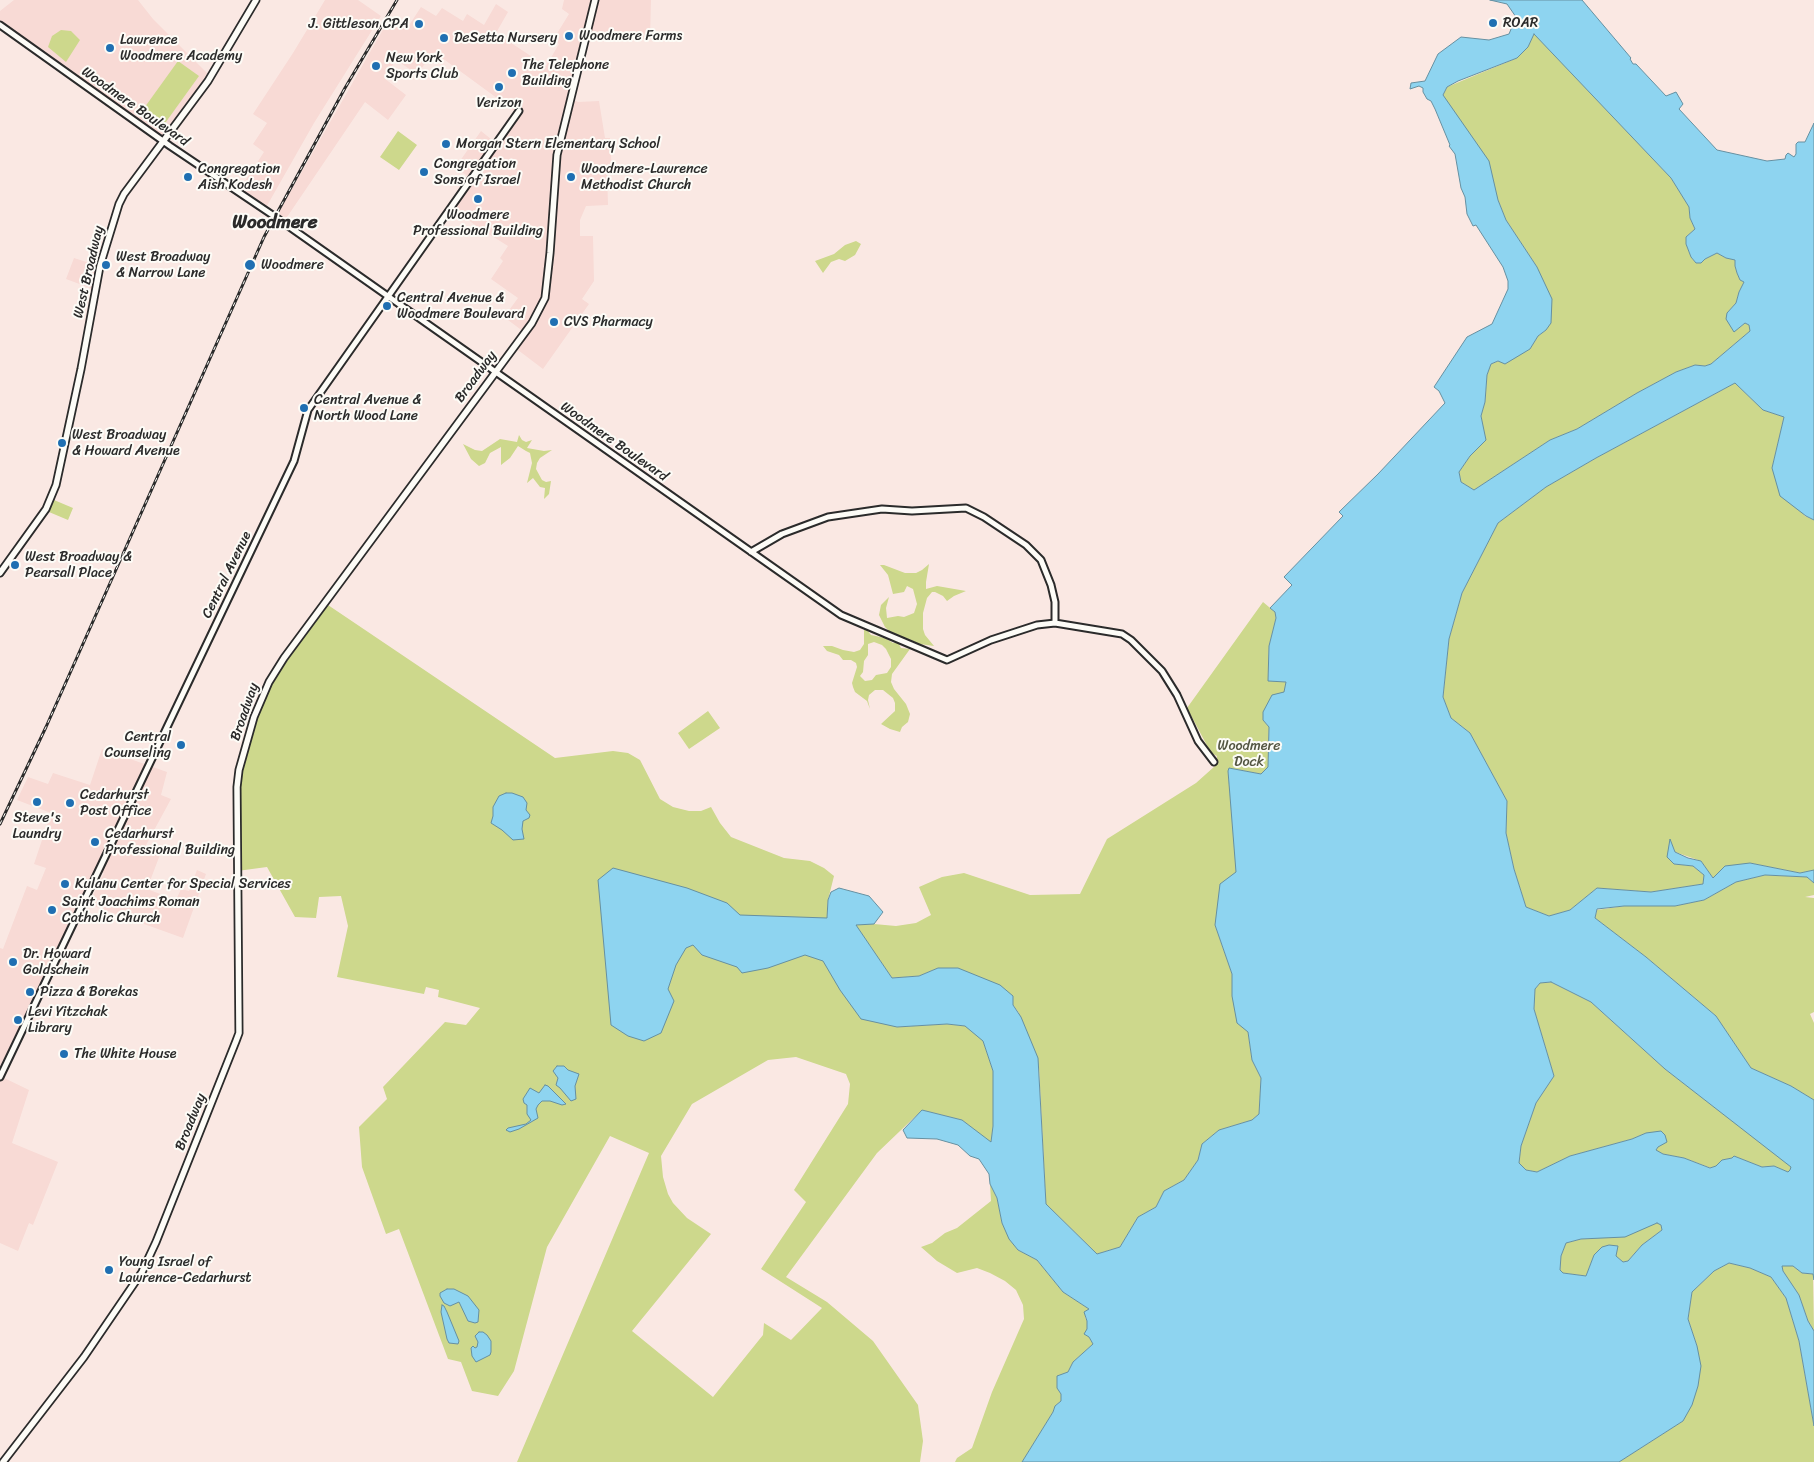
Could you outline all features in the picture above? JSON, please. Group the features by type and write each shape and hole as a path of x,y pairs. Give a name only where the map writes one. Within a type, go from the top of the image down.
{"main road":[{"name":"West Broadway","path":"0,574 46,509 53,495 70,424 100,266 114,218 124,194 208,81 256,0"},
{"name":"Broadway","path":"2,1462 84,1356 142,1272 156,1242 236,1041 238,1033 237,787 239,770 259,702 284,658 538,313 545,298 557,155 595,0"}],"street":[{"name":"Woodmere Boulevard","path":"0,25 840,615 947,660 1021,629 1055,623 1122,634 1153,661 1172,685 1198,741 1214,762"},
{"name":"Central Avenue","path":"0,1077 294,460 308,410 518,111"},
{"path":"751,552 782,534 828,517 882,509 912,512 966,508 984,517 1036,554 1045,567 1051,584 1055,602 1055,623"}],"shaded area":[{"name":"Lawrence Woodmere Academy","path":"14,0 138,0 153,19 208,74 163,136 0,22 0,11"},
{"path":"325,0 358,0 381,16 314,123 264,211 238,192 264,152 253,144 267,123 253,114"},
{"path":"564,0 651,0 650,39 610,40 590,37 574,100 578,102 599,101 605,138 610,138 612,171 607,172 608,205 586,206 580,220 580,236 593,236 594,281 582,299 589,304 543,369 514,347 524,332 504,317 518,298 491,279 503,261 500,258 508,246 479,228 451,207 471,178 455,168 481,131 496,143 516,112 434,52 417,74 396,60 384,78 406,95 388,120 365,102 283,223 276,217 389,19 406,30 421,7 436,16 442,8 463,21 467,14 484,25 496,4 508,12 496,33 546,66 559,44 553,40 569,14 562,9"},
{"path":"74,258 99,266 93,289 66,279"},
{"path":"102,749 167,772 161,795 171,799 145,847 161,852 147,889 176,900 181,889 189,891 197,870 206,874 183,938 91,905 90,902 104,873 97,871 0,1076 0,948 3,949 27,886 37,890 46,868 34,864 51,813 17,800 28,777 48,784 53,773 90,785"},
{"path":"0,1076 29,1090 12,1143 58,1162 33,1225 29,1223 18,1251 0,1243"}],"green space":[{"path":"61,30 71,31 80,40 66,62 48,47 52,36"},
{"path":"1534,33 1671,178 1689,206 1690,218 1695,229 1686,237 1686,244 1691,257 1696,263 1701,263 1717,253 1726,258 1736,260 1737,273 1740,280 1744,282 1736,303 1727,313 1738,329 1745,323 1749,325 1750,331 1711,364 1705,366 1695,365 1676,372 1577,429 1550,440 1474,490 1461,482 1459,472 1470,456 1485,440 1481,416 1485,402 1487,375 1491,364 1530,349 1538,336 1546,330 1537,267 1506,220 1498,200 1443,95 1447,87 1517,58 1528,47"},
{"path":"178,61 199,76 163,126 142,111"},
{"path":"398,131 417,145 399,170 380,157"},
{"path":"856,241 861,244 855,255 845,261 839,259 831,262 823,273 815,261 834,254 845,245"},
{"path":"1735,383 1763,410 1784,417 1772,468 1805,516 1814,520 1814,870 1800,873 1750,863 1713,878 1701,861 1675,852 1670,840 1674,864 1693,866 1704,875 1703,884 1651,892 1597,888 1570,910 1549,916 1526,907 1514,869 1506,833 1507,801 1470,733 1451,718 1443,697 1449,639 1462,593 1498,523 1546,487"},
{"path":"519,435 526,442 532,440 527,448 544,451 552,450 540,458 536,469 542,480 546,482 551,481 549,494 544,499 545,488 540,487 533,478 527,483 532,463 530,453 518,446 510,458 501,465 501,447 490,453 485,463 479,466 471,459 463,444 482,451 500,439 517,442"},
{"path":"54,500 73,508 68,520 49,512"},
{"path":"929,564 926,589 937,586 966,591 947,601 943,596 935,592 932,592 927,598 923,613 923,629 925,635 934,646 920,644 889,631 879,615 881,605 889,597 886,608 887,618 904,617 914,613 917,604 913,589 907,586 904,592 893,594 888,575 880,565 905,573 916,573"},
{"name":"Woodmere Dock","path":"1263,602 1275,612 1276,618 1269,646 1268,680 1286,682 1285,692 1263,720 1269,727 1268,767 1261,774 1229,768 1228,771 1237,872 1215,925 1232,974 1232,996 1248,1032 1252,1060 1261,1078 1259,1114 1252,1120 1219,1130 1202,1144 1198,1160 1184,1180 1164,1191 1156,1207 1138,1217 1120,1247 1097,1254 1046,1204 1039,1068 1021,1017 983,1041 993,1071 993,1126 991,1143 962,1120 922,1110 877,1153 786,1277 827,1302 873,1341 918,1405 923,1441 920,1462 517,1462 649,1153 610,1136 547,1247 514,1371 498,1396 472,1391 461,1362 448,1359 399,1229 386,1234 362,1167 359,1127 387,1099 383,1087 445,1022 466,1025 480,1008 438,997 439,990 426,987 424,994 337,977 348,926 341,896 319,897 316,918 295,917 267,867 237,871 237,787 252,728 270,684 328,605 555,758 613,751 628,753 640,760 660,799 673,807 689,811 701,811 711,807 731,837 784,858 810,861 824,868 834,876 828,900 827,918 897,1027 947,1024 965,1026 1019,1013 1013,1005 938,968 919,976 892,978 855,924 896,926 916,923 931,915 919,887 942,877 964,873 1030,895 1080,894 1107,839 1196,783 1215,766 1217,756 1211,753 1187,708","holes":["796,1057 846,1074 850,1084 848,1104 794,1190 806,1202 761,1269 822,1308 791,1340 764,1323 763,1335 713,1397 632,1331 711,1234 687,1218 673,1203 663,1177 661,1156 692,1104 768,1060"]},
{"path":"864,630 867,630 871,635 885,638 893,643 898,642 901,648 910,649 892,674 891,682 906,704 910,714 908,722 902,727 900,732 881,724 895,711 893,698 883,690 875,690 869,695 870,709 867,701 855,692 853,687 856,663 851,660 843,660 839,655 827,651 823,646 832,646 854,652 860,650 864,644","holes":["874,642 882,645 891,659 891,667 887,673 876,675 872,680 865,681 860,676 863,672 864,661 868,655 868,644"]},
{"path":"708,711 720,728 689,749 678,733"},
{"path":"1765,875 1807,877 1814,883 1814,895 1805,897 1814,898 1814,1012 1810,1014 1814,1023 1814,1100 1791,1086 1751,1068 1716,1016 1646,957 1595,918 1597,910 1624,906 1675,906 1704,900 1736,882"},
{"path":"1551,982 1591,1002 1665,1069 1792,1167 1790,1170 1788,1172 1774,1166 1762,1167 1734,1156 1722,1160 1711,1168 1684,1158 1655,1151 1658,1147 1646,1133 1632,1139 1570,1156 1537,1172 1526,1170 1519,1163 1521,1146 1536,1103 1554,1076 1534,1009 1535,989 1540,983"},
{"path":"990,1184 997,1198 1002,1223 1018,1250 1037,1260 1063,1292 1089,1309 1085,1317 1089,1337 1093,1344 1073,1362 1068,1372 1057,1377 1057,1388 1061,1394 1061,1401 1055,1406 1022,1462 955,1462 957,1458 972,1448 992,1392 1024,1319 1023,1305 1016,1290 1005,1281 977,1268 957,1273 937,1261 921,1247 932,1243 945,1233 957,1228 991,1201"},
{"path":"1658,1223 1661,1225 1662,1230 1642,1245 1628,1261 1623,1262 1616,1256 1594,1255 1586,1276 1563,1273 1560,1270 1561,1256 1566,1243"},
{"path":"1729,1263 1750,1268 1771,1277 1786,1298 1799,1341 1814,1426 1814,1462 1619,1462 1683,1421 1697,1346 1688,1319 1692,1292 1714,1271"},
{"path":"1781,1265 1793,1266 1802,1273 1813,1274 1814,1331 1808,1321 1799,1295"}],"water":[{"path":"1490,0 1582,0 1631,58 1633,64 1636,64 1666,96 1676,92 1683,104 1679,109 1717,150 1767,161 1785,159 1788,153 1794,157 1796,154 1796,144 1798,142 1805,142 1814,123 1814,520 1780,496 1772,468 1784,417 1763,410 1735,383 1546,487 1498,523 1462,593 1449,639 1443,697 1451,718 1470,733 1507,801 1506,833 1514,869 1526,907 1549,916 1570,910 1597,888 1651,892 1703,884 1704,875 1693,866 1674,864 1667,857 1670,839 1675,852 1701,861 1713,878 1725,866 1750,863 1800,873 1814,870 1814,883 1807,877 1765,875 1736,882 1704,900 1675,906 1624,906 1597,909 1595,918 1646,957 1716,1016 1751,1068 1791,1086 1814,1100 1814,1280 1813,1274 1802,1273 1793,1266 1782,1266 1783,1271 1799,1295 1808,1321 1814,1331 1814,1426 1799,1341 1786,1298 1771,1277 1750,1268 1729,1263 1714,1271 1692,1292 1688,1319 1701,1366 1698,1386 1692,1405 1683,1421 1619,1462 1022,1462 1055,1406 1061,1401 1061,1394 1057,1388 1057,1376 1068,1372 1073,1362 1093,1344 1089,1337 1084,1334 1087,1329 1087,1321 1084,1312 1089,1309 1063,1292 1037,1260 1018,1250 1009,1239 1002,1223 997,1198 990,1184 989,1174 979,1159 970,1156 958,1145 937,1139 907,1138 903,1130 922,1110 962,1120 991,1142 993,1126 993,1071 983,1041 965,1026 947,1024 897,1027 861,1019 840,990 823,961 805,955 768,968 742,973 737,967 702,955 693,945 686,948 676,965 668,989 674,1001 661,1033 644,1041 628,1036 611,1025 598,880 613,868 687,888 727,903 740,915 827,918 828,900 831,892 839,888 869,896 883,912 874,924 856,925 892,978 919,976 938,968 958,968 1000,985 1013,996 1013,1005 1021,1017 1038,1058 1046,1204 1097,1254 1120,1247 1138,1217 1156,1207 1164,1191 1184,1180 1198,1160 1202,1144 1219,1130 1252,1120 1259,1114 1261,1078 1252,1060 1248,1032 1237,1023 1232,996 1232,974 1215,925 1220,884 1236,872 1228,771 1229,768 1261,774 1268,767 1269,727 1263,720 1263,712 1272,695 1284,692 1286,682 1268,681 1269,646 1276,618 1275,612 1270,608 1292,585 1284,577 1343,516 1339,512 1445,403 1439,391 1434,387 1467,337 1492,324 1508,289 1508,281 1503,267 1476,225 1473,226 1467,214 1455,154 1449,146 1435,109 1423,92 1423,88 1419,86 1410,89 1411,83 1425,81 1438,54 1461,37 1489,40 1509,34 1516,17 1507,4","holes":["1534,34 1671,178 1689,207 1690,218 1695,229 1686,237 1686,244 1691,257 1696,263 1701,263 1717,253 1735,260 1737,273 1740,280 1744,282 1736,303 1727,313 1726,319 1734,332 1745,323 1749,325 1750,331 1711,364 1705,366 1695,365 1676,372 1577,429 1550,440 1474,490 1461,482 1459,472 1470,456 1486,440 1481,416 1485,402 1487,375 1491,364 1498,361 1505,364 1530,349 1538,336 1551,323 1552,299 1537,267 1506,220 1498,200 1489,161 1443,95 1447,87 1458,81 1517,58 1528,47","1551,982 1591,1002 1665,1069 1791,1167 1790,1170 1788,1172 1774,1166 1762,1167 1734,1156 1722,1160 1716,1166 1710,1168 1684,1158 1663,1154 1656,1150 1667,1142 1665,1135 1661,1131 1646,1133 1632,1139 1570,1156 1537,1172 1526,1170 1519,1163 1521,1146 1536,1103 1554,1076 1534,1009 1535,989 1540,983","1657,1223 1661,1225 1662,1230 1642,1245 1628,1261 1623,1262 1616,1256 1618,1246 1609,1245 1602,1247 1594,1255 1586,1276 1563,1273 1560,1270 1561,1256 1566,1243 1581,1239 1625,1237"]},
{"path":"506,793 523,797 527,803 526,810 530,815 529,818 523,821 524,839 513,840 491,823 493,807 499,796"},
{"path":"557,1066 564,1066 568,1070 579,1074 575,1086 576,1099 571,1101 556,1085 558,1078 553,1071"},
{"path":"545,1085 566,1104 542,1101 536,1109 538,1118 519,1129 510,1132 506,1130 526,1124 531,1120 527,1114 527,1105 523,1099 530,1088 539,1093"},
{"path":"447,1289 454,1289 468,1296 479,1310 478,1322 468,1321 459,1302 450,1306 444,1303 440,1293"},
{"path":"442,1305 447,1312 459,1341 458,1344 449,1343 447,1339 441,1312"},
{"path":"479,1332 487,1335 491,1341 491,1352 490,1355 476,1362 472,1356 471,1348 473,1346 477,1347 478,1342 475,1336"}],"railway":[{"path":"0,824 46,727 264,237 345,88 397,0"}],"place":[{"name":"ROAR","path":"1493,23"},
{"name":"J. Gittleson CPA","path":"419,24"},
{"name":"Woodmere Farms","path":"569,36"},
{"name":"DeSetta Nursery","path":"444,38"},
{"name":"Lawrence Woodmere Academy","path":"110,48"},
{"name":"New York Sports Club","path":"376,66"},
{"name":"The Telephone Building","path":"512,73"},
{"name":"Verizon","path":"499,87"},
{"name":"Morgan Stern Elementary School","path":"446,144"},
{"name":"Congregation Sons of Israel","path":"424,172"},
{"name":"Congregation Aish Kodesh","path":"188,177"},
{"name":"Woodmere-Lawrence Methodist Church","path":"571,177"},
{"name":"Woodmere Professional Building","path":"478,199"},
{"name":"West Broadway & Narrow Lane","path":"106,265"},
{"name":"Woodmere","path":"250,265"},
{"name":"Central Avenue & Woodmere Boulevard","path":"387,306"},
{"name":"CVS Pharmacy","path":"554,322"},
{"name":"Central Avenue & North Wood Lane","path":"304,408"},
{"name":"West Broadway & Howard Avenue","path":"62,443"},
{"name":"West Broadway & Pearsall Place","path":"15,565"},
{"name":"Central Counseling","path":"181,745"},
{"name":"Steve's Laundry","path":"37,802"},
{"name":"Cedarhurst Post Office","path":"70,803"},
{"name":"Cedarhurst Professional Building","path":"95,842"},
{"name":"Kulanu Center for Special Services","path":"65,884"},
{"name":"Saint Joachims Roman Catholic Church","path":"52,910"},
{"name":"Dr. Howard Goldschein","path":"13,962"},
{"name":"Pizza & Borekas","path":"30,992"},
{"name":"Levi Yitzchak Library","path":"18,1020"},
{"name":"The White House","path":"64,1054"},
{"name":"Young Israel of Lawrence-Cedarhurst","path":"109,1270"}],"district":[{"name":"Woodmere","path":"275,223"}]}
